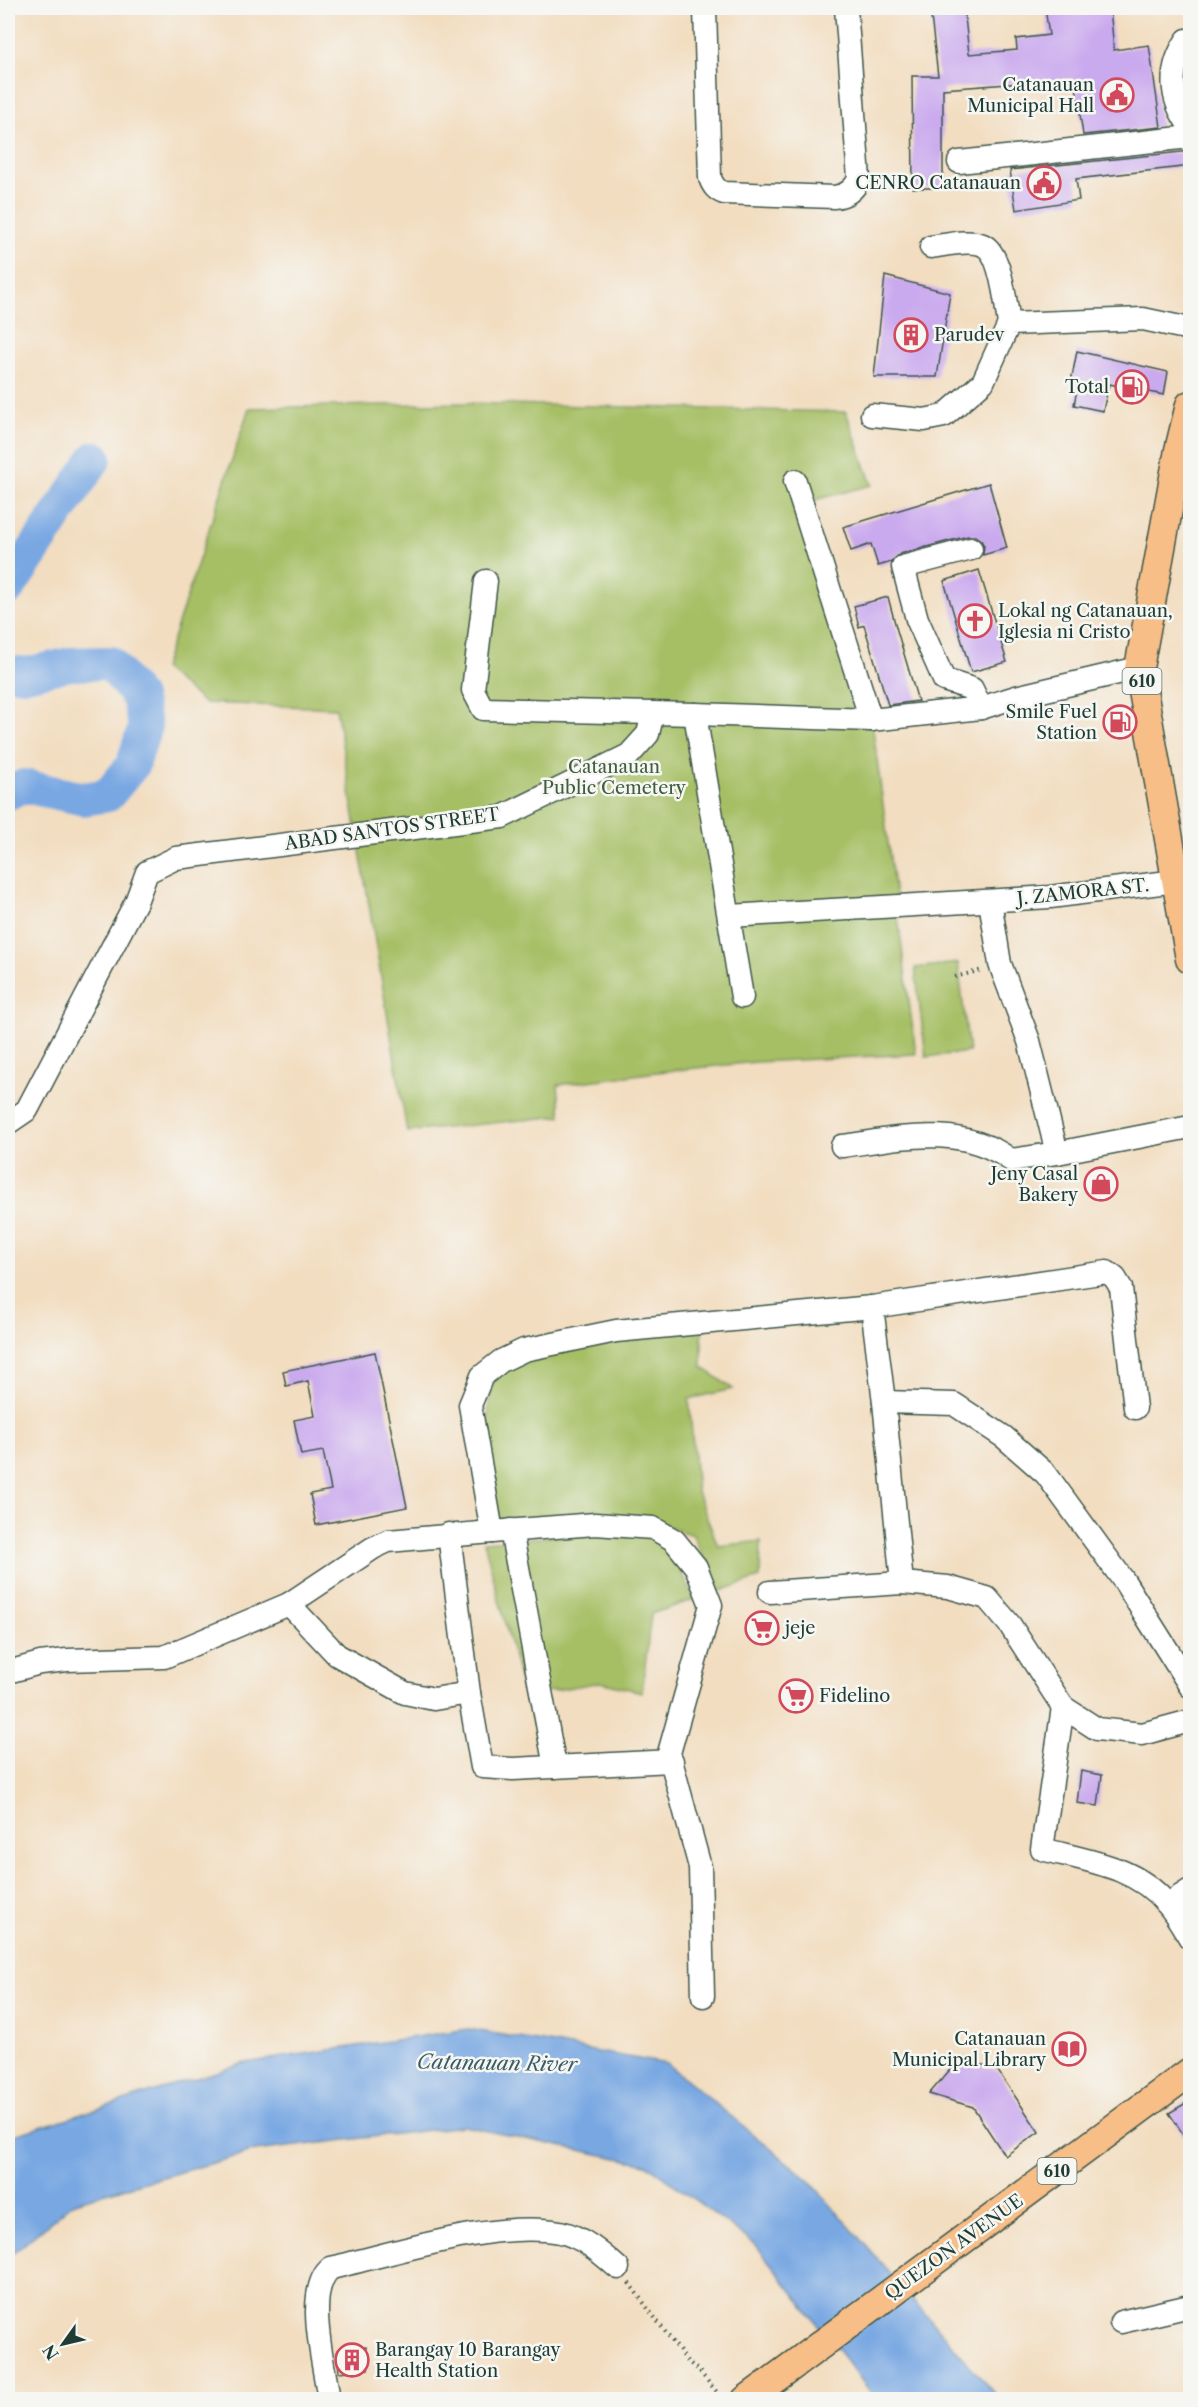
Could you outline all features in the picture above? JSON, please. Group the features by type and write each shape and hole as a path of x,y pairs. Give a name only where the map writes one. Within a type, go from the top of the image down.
{"main road":[{"name":"610","path":"1191,405 1179,450 1139,668 1191,959"},
{"name":"QUEZON AVENUE","path":"746,2400 1191,2072"}],"street":[{"path":"705,8 712,184 724,193 834,197 850,192 858,179 846,8"},
{"path":"1191,40 1187,40 1176,60 1173,82 1177,105 1191,126"},
{"path":"959,162 1191,137"},
{"path":"872,415 924,420 944,416 983,382 1009,324 999,269 989,249 982,244 973,243 932,247"},
{"path":"1009,324 1143,319 1191,329"},
{"path":"795,481 872,720"},
{"path":"971,549 903,567 917,619 944,680 972,689 981,708"},
{"path":"486,581 473,690 483,710 872,720 981,708 1016,697 1139,668"},
{"name":"ABAD SANTOS STREET","path":"8,1124 27,1110 136,902 147,872 176,858 502,817 629,755 648,734 653,713"},
{"path":"695,714 742,997"},
{"name":"J. ZAMORA ST.","path":"730,916 990,902 1176,882"},
{"path":"990,902 1000,964 1029,1041 1057,1153"},
{"path":"842,1146 922,1136 968,1138 995,1148 1011,1160 1191,1127"},
{"path":"555,1767 470,1405 482,1377 501,1361 524,1350 616,1331 872,1307 1107,1272 1115,1278 1121,1288 1134,1408"},
{"path":"872,1307 902,1583"},
{"path":"884,1402 954,1404 1004,1437 1046,1474 1124,1581 1191,1686"},
{"path":"8,1672 40,1663 67,1660 164,1657 290,1604 373,1548 388,1541 449,1534 595,1524 653,1528 674,1540 696,1568 711,1605 669,1753 699,1867 703,1996"},
{"path":"449,1534 469,1693 482,1767 555,1767 672,1761"},
{"path":"770,1592 902,1583 948,1587 987,1598 1010,1625 1063,1707 1097,1729 1142,1734 1191,1721"},
{"path":"290,1604 337,1655 405,1694 434,1700 469,1693"},
{"path":"1063,1707 1042,1849 1126,1871 1153,1889 1168,1904 1191,1938"},
{"path":"1168,1904 1191,1890"},
{"path":"329,2400 316,2306 325,2272 331,2268 451,2239 487,2233 529,2230 562,2232 594,2247 618,2268"},
{"path":"1121,2322 1191,2306"}],"path":[{"path":"955,977 1000,964"},
{"path":"618,2268 687,2361 699,2371 723,2400"}],"green space":[{"name":"Catanauan Public Cemetery","path":"463,403 846,412 872,485 799,504 871,714 916,1054 756,1062 558,1085 561,1116 407,1132 336,708 204,703 163,669 249,408"},
{"path":"958,963 969,1052 926,1057 915,968"},
{"path":"702,1327 702,1367 733,1389 689,1399 697,1492 718,1546 761,1541 760,1578 717,1592 693,1535 637,1517 499,1525 488,1452 489,1382 529,1355"},
{"path":"653,1528 677,1557 682,1574 695,1599 651,1614 642,1692 600,1682 524,1696 484,1542"}],"water":[{"name":"Catanauan River","path":"468,2029 667,2064 809,2180 999,2399 876,2399 756,2245 646,2164 463,2126 255,2151 74,2202 8,2258 8,2137 245,2063"}],"building":[{"path":"930,8 964,8 969,54 1017,50 1016,39 1049,35 1045,8 1110,8 1114,50 1149,45 1161,127 1083,135 1075,79 943,89 943,188 913,188 912,76 938,76"},
{"path":"1191,151 1191,166 1076,179 1079,200 1016,210 1010,170"},
{"name":"Parudev","path":"885,276 950,293 937,377 874,377"},
{"path":"1077,351 1168,372 1164,395 1109,384 1103,411 1074,405 1078,384 1071,382"},
{"path":"989,483 1007,548 983,555 984,546 981,540 975,536 968,536 900,554 891,562 878,566 871,544 851,551 843,527"},
{"name":"Lokal ng Catanauan, Iglesia ni Cristo","path":"979,570 1007,662 971,672 944,581"},
{"path":"888,597 918,701 888,705 864,625 859,627 854,606"},
{"path":"375,1352 407,1507 316,1525 310,1494 331,1490 323,1451 301,1455 294,1420 315,1416 308,1381 286,1386 283,1371"},
{"path":"1081,1771 1102,1775 1098,1806 1077,1803"},
{"path":"961,2057 998,2071 1039,2132 1005,2156 973,2107 929,2094"},
{"path":"1191,2100 1191,2146 1169,2113"},
{"name":"Barangay 10 Barangay Health Station","path":"366,2347 368,2369 339,2372 337,2350"}],"waterway":[{"path":"8,589 95,458"},
{"path":"8,672 26,674 70,664 110,663 138,697 145,727 132,766 108,795 84,799 24,786 8,793"}],"place":[{"name":"Catanauan Municipal Hall","path":"1117,95"},
{"name":"CENRO Catanauan","path":"1044,183"},
{"name":"Parudev","path":"911,335"},
{"name":"Total","path":"1132,387"},
{"name":"Lokal ng Catanauan, Iglesia ni Cristo","path":"975,621"},
{"name":"Smile Fuel Station","path":"1120,722"},
{"name":"Jeny Casal Bakery","path":"1101,1184"},
{"name":"jeje","path":"762,1628"},
{"name":"Fidelino","path":"796,1696"},
{"name":"Catanauan Municipal Library","path":"1069,2049"},
{"name":"Barangay 10 Barangay Health Station","path":"352,2360"}]}
